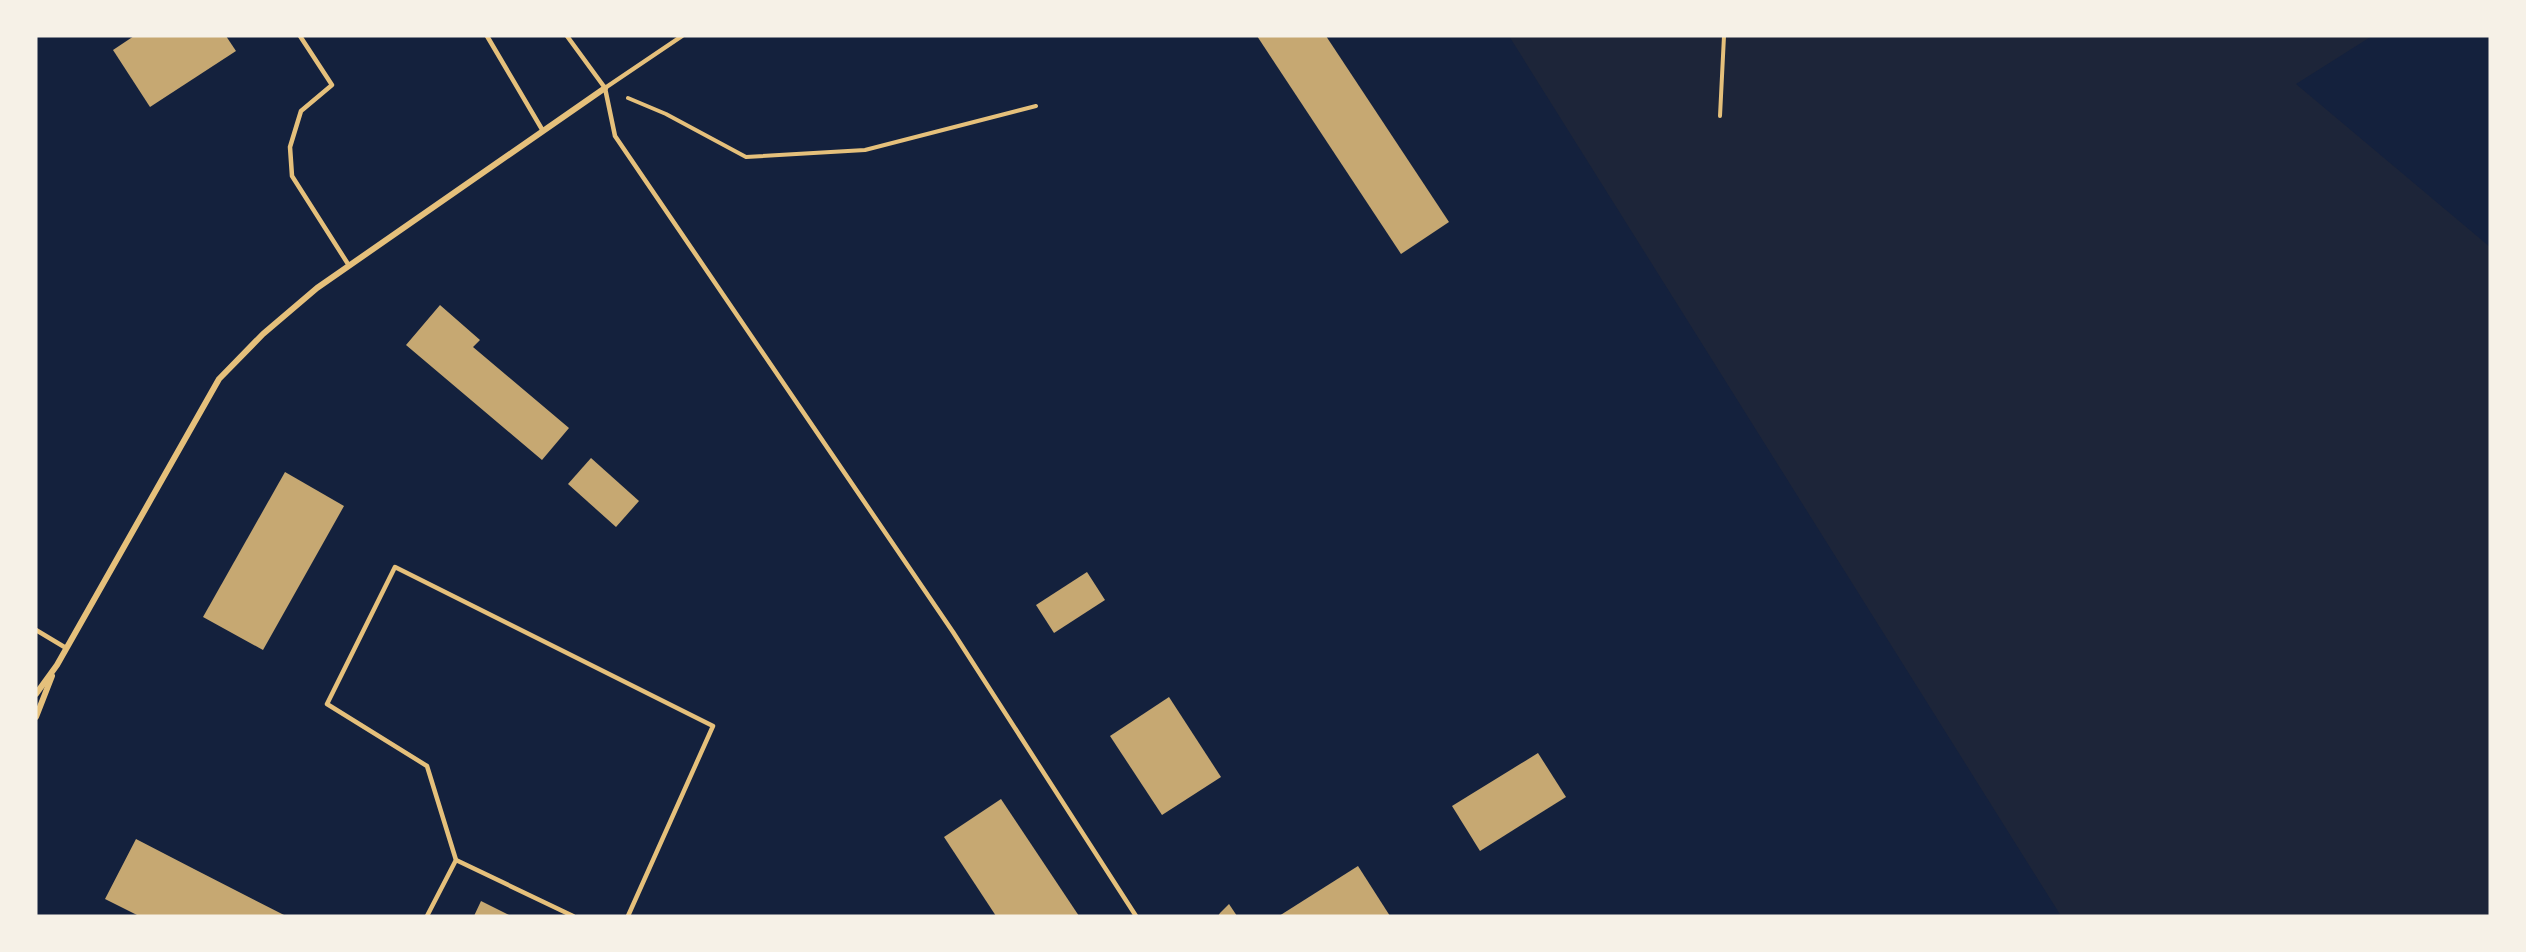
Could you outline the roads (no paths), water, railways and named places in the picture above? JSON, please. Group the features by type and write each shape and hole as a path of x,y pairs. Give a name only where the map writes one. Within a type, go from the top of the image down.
{"street":[{"path":"36,694 57,664 219,379 263,334 348,264 605,88"},
{"path":"36,717 57,664"}],"lane":[{"path":"300,36 332,85 301,111 290,147 292,176 348,264"},
{"path":"486,36 543,131"},
{"path":"567,36 605,88 615,136 953,632 1136,916"},
{"path":"605,88 682,36"},
{"path":"427,916 456,860 428,766 327,704 395,567 713,726 628,916"},
{"path":"36,630 66,648"},
{"path":"456,860 573,916"}]}
